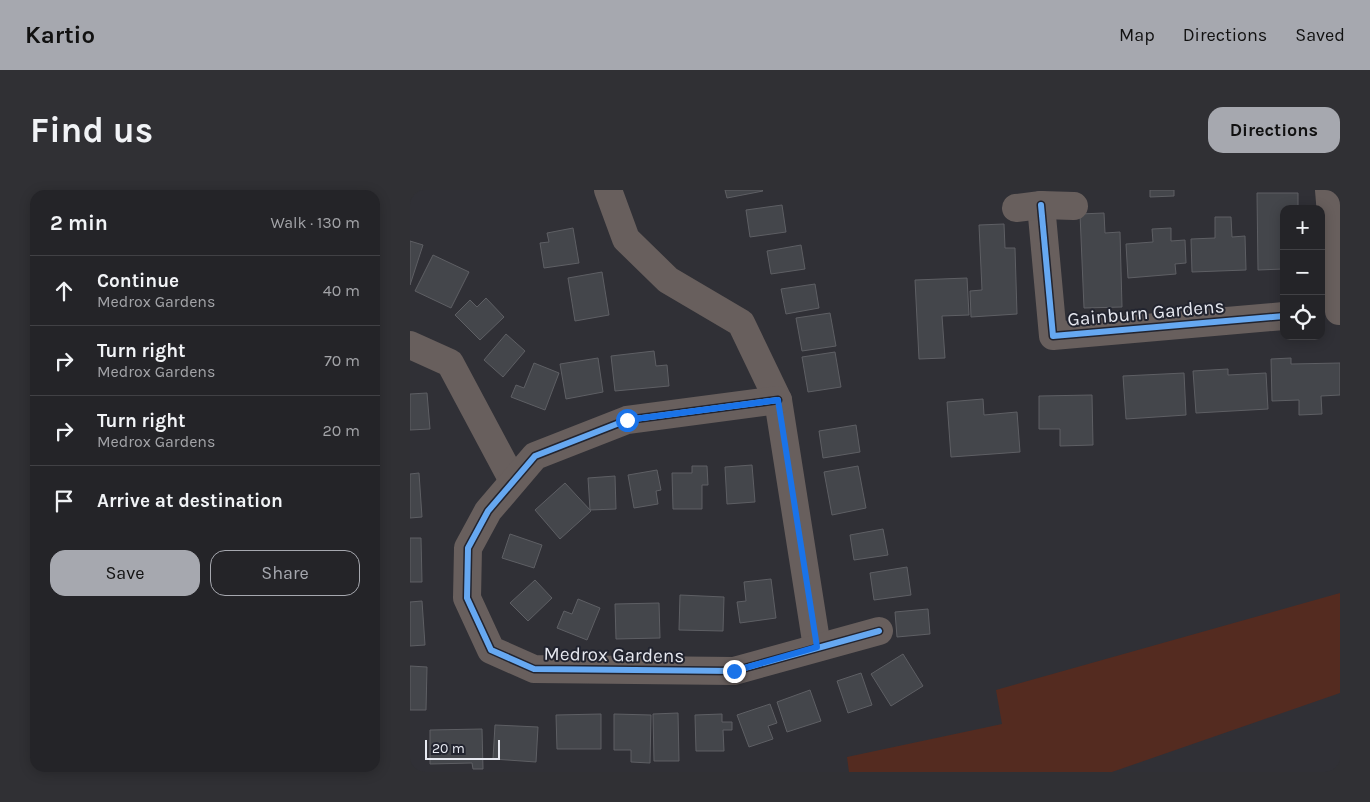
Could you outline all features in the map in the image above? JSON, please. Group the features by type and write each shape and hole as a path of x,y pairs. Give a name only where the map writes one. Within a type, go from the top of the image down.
{"street":[{"path":"608,190 626,239 668,280 741,323 778,400 817,647"},
{"path":"1328,190 1333,311"},
{"name":"Gainburn Gardens","path":"1074,206 1028,207 1053,336 1280,316"},
{"path":"410,345 450,363 514,481"},
{"name":"Medrox Gardens","path":"778,400 627,420 535,456 488,511 468,548 467,598 491,650 534,669 734,671 878,630"}],"shaded area":[{"path":"1340,593 1340,693 1112,772 849,772 847,757 1002,724 996,690"}],"building":[{"path":"725,190 762,190 763,191 727,198"},
{"path":"1150,190 1174,190 1174,196 1150,197"},
{"path":"1257,193 1298,193 1298,205 1280,205 1280,269 1258,270"},
{"path":"782,205 786,232 750,237 746,210"},
{"path":"1104,213 1105,233 1120,232 1122,307 1084,308 1080,214"},
{"path":"1215,217 1231,217 1232,237 1245,236 1246,270 1192,272 1191,239 1215,238"},
{"path":"1004,224 1005,248 1015,248 1017,314 971,317 970,291 982,290 979,225"},
{"path":"573,228 579,263 544,268 540,243 549,242 547,233"},
{"path":"1171,228 1171,241 1185,240 1186,263 1175,264 1176,274 1128,278 1126,244 1153,242 1152,229"},
{"path":"410,241 423,245 410,285"},
{"path":"801,245 805,269 771,274 767,251"},
{"path":"433,255 469,272 451,308 415,291"},
{"path":"602,272 609,315 575,321 568,278"},
{"path":"967,278 969,315 942,316 945,358 919,359 915,280"},
{"path":"815,284 819,308 786,314 781,289"},
{"path":"486,298 504,317 480,340 455,315 470,300 477,307"},
{"path":"830,313 836,346 802,351 796,318"},
{"path":"506,334 525,351 503,377 484,360"},
{"path":"654,351 656,366 667,365 669,386 615,391 611,356"},
{"path":"835,352 841,387 808,392 802,357"},
{"path":"598,358 603,392 566,399 560,364"},
{"path":"1291,358 1291,364 1340,363 1340,395 1321,396 1322,414 1299,415 1299,400 1272,401 1271,359"},
{"path":"534,363 559,373 545,410 511,397 516,385 524,388"},
{"path":"1228,369 1228,375 1266,373 1268,409 1196,413 1193,371"},
{"path":"1184,373 1186,415 1126,419 1123,376"},
{"path":"427,393 430,429 410,430 410,394"},
{"path":"1092,395 1093,445 1060,446 1060,429 1039,429 1039,396"},
{"path":"983,399 984,415 1017,412 1020,452 951,457 947,402"},
{"path":"856,425 860,452 823,458 819,431"},
{"path":"752,465 755,502 727,504 725,467"},
{"path":"692,466 707,466 708,485 702,485 702,509 673,509 672,473 692,473"},
{"path":"858,466 866,508 832,515 824,472"},
{"path":"657,470 661,490 656,491 658,504 634,508 628,475"},
{"path":"419,473 422,517 410,518 410,474"},
{"path":"615,476 616,509 590,510 588,478"},
{"path":"565,483 591,511 560,539 535,510"},
{"path":"883,529 888,555 854,560 850,535"},
{"path":"510,534 542,545 534,568 502,558"},
{"path":"410,538 421,538 422,582 410,582"},
{"path":"907,567 911,595 874,600 870,573"},
{"path":"771,579 776,618 740,623 737,602 746,601 744,582"},
{"path":"535,580 552,598 528,621 510,603"},
{"path":"680,595 724,597 723,631 679,630"},
{"path":"578,599 600,608 587,640 557,628 564,611 572,614"},
{"path":"422,601 425,645 410,646 410,602"},
{"path":"659,603 660,638 616,639 615,604"},
{"path":"928,609 930,634 897,637 895,612"},
{"path":"903,654 923,686 891,706 871,674"},
{"path":"410,666 427,667 426,710 410,710"},
{"path":"861,673 872,705 848,713 837,681"},
{"path":"810,690 821,721 787,732 777,702"},
{"path":"770,704 777,723 768,726 773,739 749,747 737,715"},
{"path":"678,713 679,761 654,761 653,714"},
{"path":"601,714 601,749 557,749 556,715"},
{"path":"614,714 651,715 650,763 631,762 631,750 614,750"},
{"path":"722,714 722,722 732,722 732,730 723,730 724,751 696,751 695,715"},
{"path":"495,725 538,727 536,762 493,759"},
{"path":"482,729 483,769 473,769 472,763 430,764 430,730"}],"cycle path":[{"path":"1041,205 1053,336 1280,316"},
{"path":"778,400 627,420 535,456 488,511 468,548 467,598 491,650 534,669 734,671 879,631"}],"route":[{"path":"627,420 778,400 817,647 734,671"}]}
